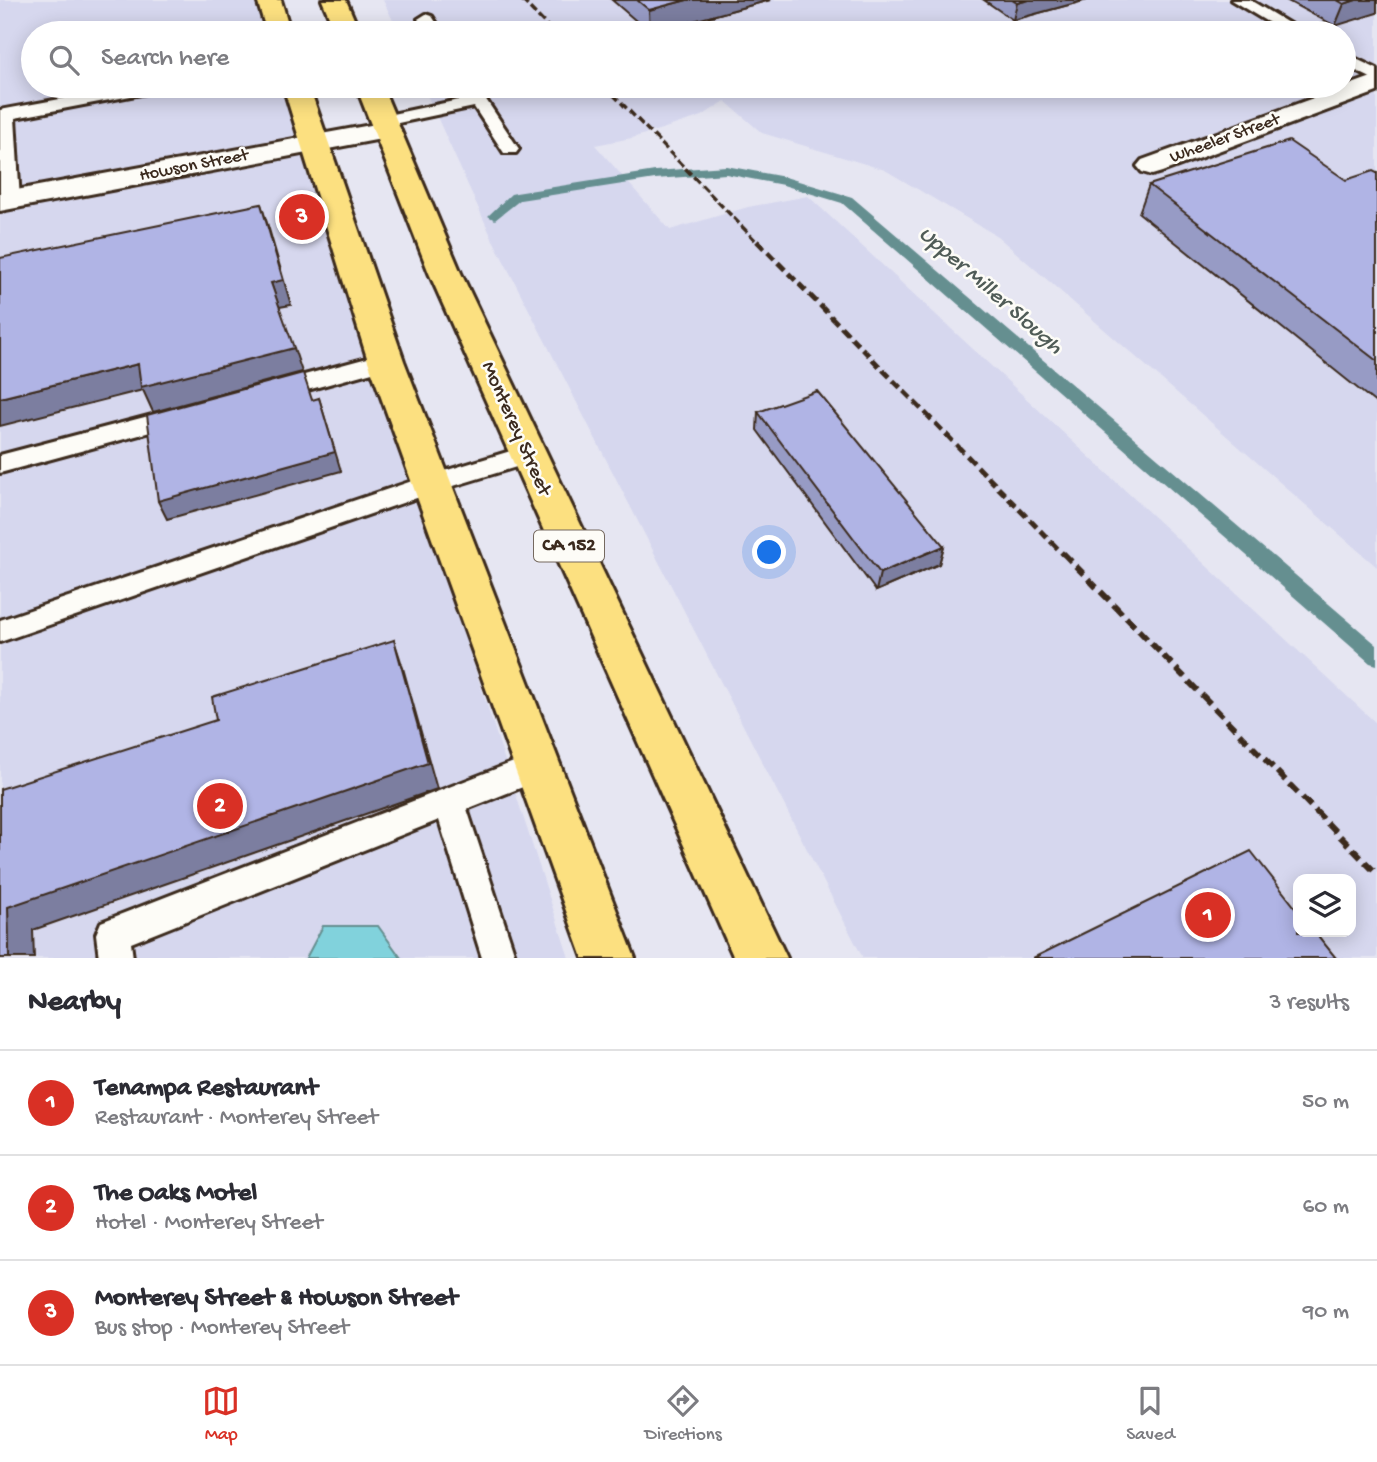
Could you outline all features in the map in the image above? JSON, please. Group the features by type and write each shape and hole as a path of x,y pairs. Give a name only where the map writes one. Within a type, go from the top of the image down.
{"main road":[{"path":"270,0 276,21"},
{"path":"334,0 343,21"},
{"path":"300,98 317,143 361,293 609,958"},
{"name":"Monterey Street","path":"374,98 445,273 761,958"}],"street":[{"name":"Wheeler Street","path":"1356,91 1377,83"},
{"name":"Wheeler Street","path":"1152,166 1336,98"},
{"name":"Howson Street","path":"5,202 317,143 385,125"}],"lane":[{"path":"1239,0 1276,21"},
{"path":"1356,65 1377,76"},
{"path":"5,202 6,114 93,98"},
{"path":"385,125 459,98"},
{"path":"476,98 510,149"},
{"path":"253,397 386,361"},
{"path":"0,464 199,411"},
{"path":"0,631 430,484 527,455"},
{"path":"116,958 113,934 537,767"},
{"path":"449,802 499,958"}],"shaded area":[{"path":"0,0 258,0 265,21 21,21 21,98 290,98 569,958 0,958"},
{"path":"383,0 1377,0 1377,567 997,236 885,170 762,133 725,101 702,116 632,138 595,145 670,230 748,207 808,196 1377,724 1377,958 863,958 492,238 428,98 1356,98 1356,21 393,21"}],"water":[{"path":"323,926 378,926 401,958 306,958"}],"building":[{"path":"637,0 687,0 649,10"},
{"path":"1337,0 1356,0 1344,4"},
{"path":"1289,141 1346,180 1373,171 1377,173 1377,361 1149,185"},
{"path":"261,204 283,280 271,283 294,348 141,387 138,364 0,398 0,258"},
{"path":"303,373 312,400 319,398 335,452 158,501 147,415"},
{"path":"817,391 944,546 880,573 758,412"},
{"path":"394,640 428,763 8,907 9,958 0,958 0,789 216,720 212,697"},
{"path":"1251,851 1293,905 1293,937 1319,937 1336,958 1033,958"}],"waterway":[{"name":"Upper Miller Slough","path":"495,216 516,197 655,175 726,170 785,181 847,200 1377,657"}],"railway":[{"path":"522,0 542,21"},
{"path":"617,98 758,243"},
{"path":"757,241 1064,555"},
{"path":"1063,553 1377,874"}],"place":[{"name":"Monterey Street & Howson Street","path":"302,217"},
{"name":"The Oaks Motel","path":"220,806"},
{"name":"Tenampa Restaurant","path":"1208,915"}]}
